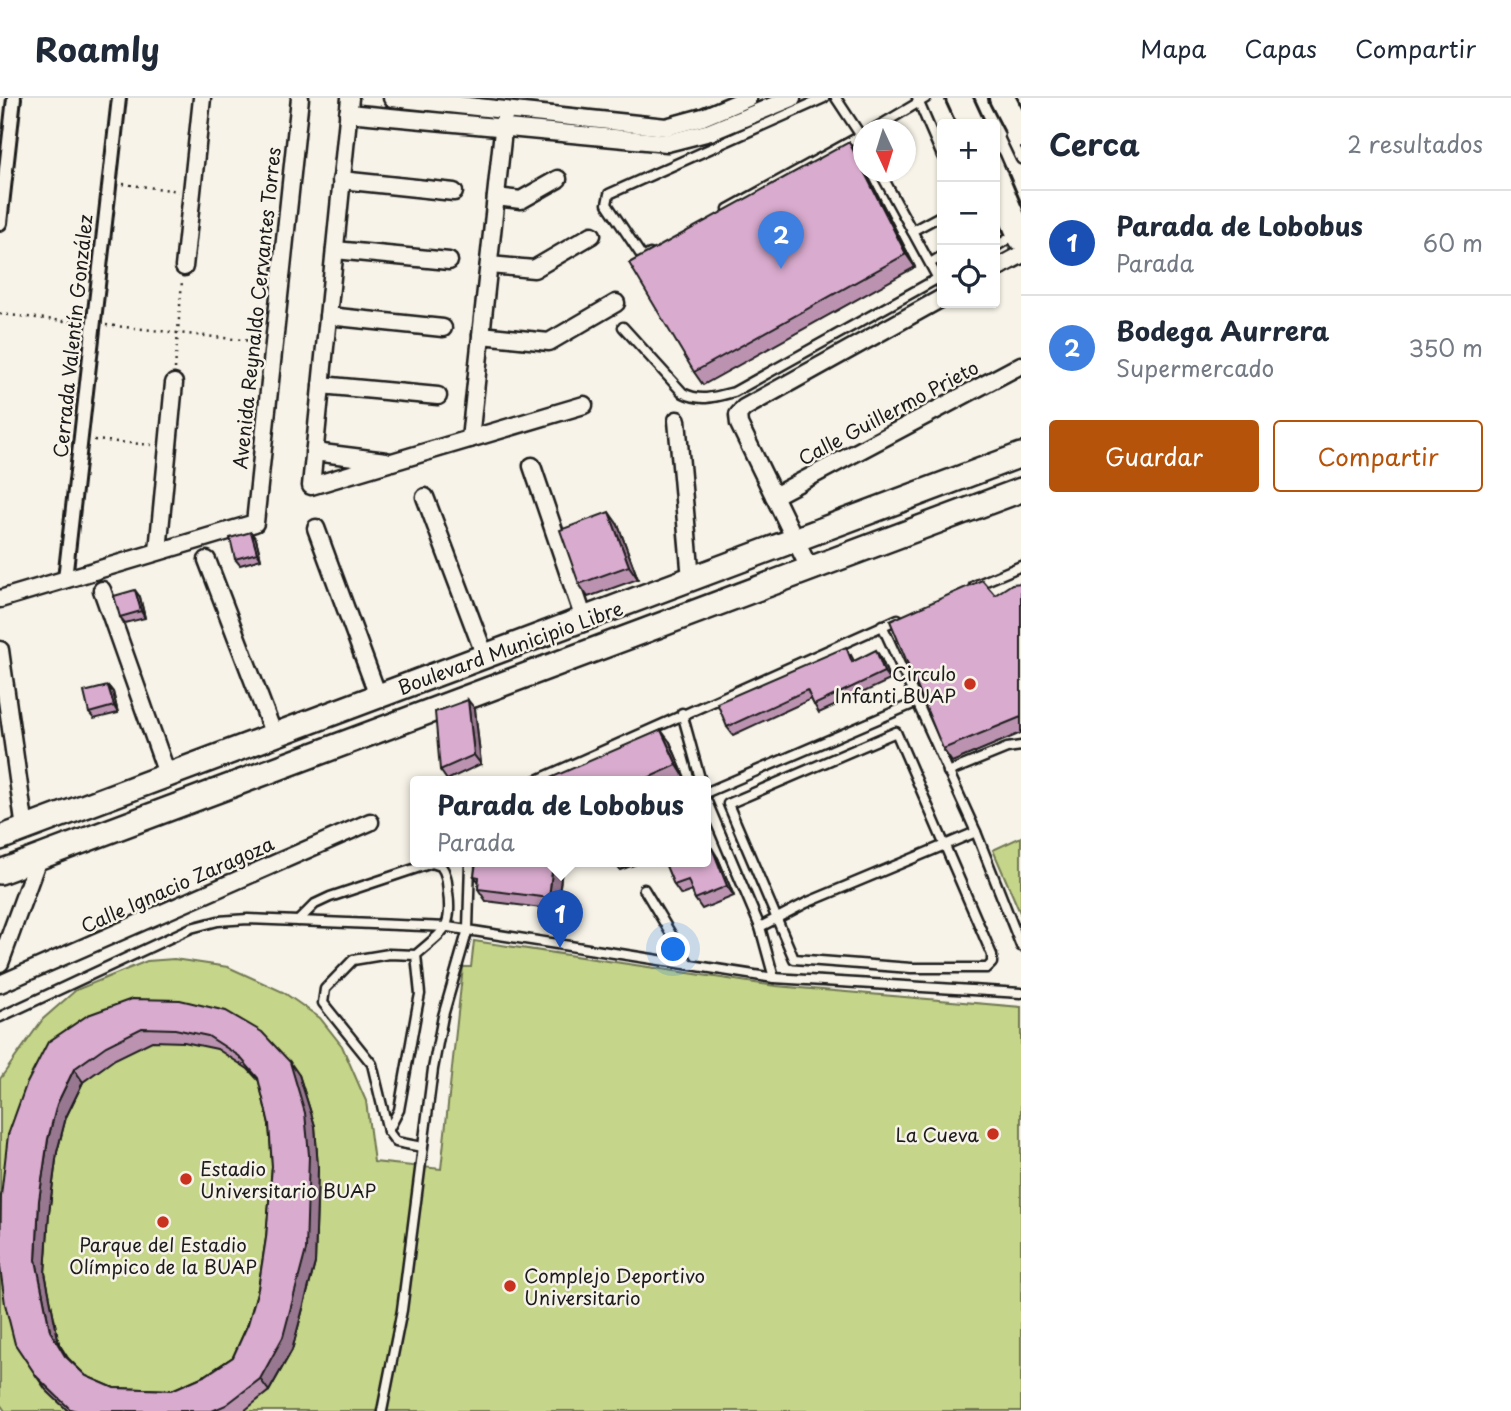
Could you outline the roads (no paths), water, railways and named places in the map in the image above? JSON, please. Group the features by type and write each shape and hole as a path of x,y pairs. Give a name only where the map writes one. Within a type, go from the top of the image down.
{"main road":[{"path":"959,98 969,119"},
{"path":"1002,98 1021,135"},
{"path":"997,182 1014,226"},
{"name":"Boulevard Municipio Libre","path":"0,838 1021,455"},
{"name":"Boulevard Municipio Libre","path":"0,872 1021,490"}],"street":[{"path":"0,223 14,98"},
{"name":"Cerrada Valentín González","path":"65,579 119,98"},
{"path":"184,268 202,98"},
{"name":"Avenida Reynaldo Cervantes Torres","path":"158,551 254,523 300,98"},
{"path":"392,98 505,111 666,135 748,98"},
{"path":"584,405 311,485 349,106 503,129 666,135 710,132 792,98"},
{"path":"470,439 505,111"},
{"path":"496,197 521,200 558,179"},
{"path":"341,180 454,192"},
{"path":"1000,258 1014,226"},
{"path":"489,265 534,269 592,235"},
{"path":"335,250 449,261"},
{"path":"809,568 739,424 738,415 744,408 937,301"},
{"path":"481,335 550,342 616,303"},
{"path":"328,316 443,328"},
{"name":"Calle Guillermo Prieto","path":"774,496 1021,365"},
{"path":"0,599 158,551 174,383"},
{"path":"321,385 438,396"},
{"path":"677,420 691,579"},
{"path":"314,452 392,461"},
{"path":"532,466 584,620"},
{"path":"425,497 485,656"},
{"path":"316,528 378,696"},
{"path":"207,560 274,735"},
{"path":"102,590 167,774"},
{"path":"0,650 24,829"},
{"name":"Calle Ignacio Zaragoza","path":"0,984 370,822"},
{"path":"0,964 39,856"}],"lane":[{"path":"664,245 643,258 607,204 609,194 824,98"},
{"path":"836,98 853,123"},
{"path":"967,98 977,119"},
{"path":"992,98 1021,159"},
{"path":"889,119 921,99 937,142"},
{"path":"719,214 853,142"},
{"path":"997,245 1014,226 1000,175"},
{"path":"885,182 937,272"},
{"path":"912,231 937,218"},
{"path":"932,262 937,259"},
{"path":"623,327 683,393 695,399 712,398 734,392 937,282"},
{"path":"971,588 1021,566"},
{"path":"546,776 682,713 907,615"},
{"path":"882,625 915,703 976,832 1021,946"},
{"path":"711,792 915,703"},
{"path":"682,713 699,776"},
{"path":"896,732 992,955 992,963 987,968 933,969 799,961 790,954 776,918 727,804 896,732"},
{"path":"948,772 1007,748 1021,746"},
{"path":"711,809 760,927 774,978"},
{"path":"760,927 976,832"},
{"path":"298,921 316,904 330,897 420,867"},
{"path":"422,1147 396,1142 388,1131 372,1064 323,1003 325,989 353,960 367,956 416,955 448,927 451,915 446,873 442,867"},
{"path":"382,1411 402,1310 422,1147 443,1016 468,929 470,867"},
{"path":"644,889 690,964"},
{"path":"0,1017 191,929 218,921 448,927 774,978 1021,993"},
{"path":"388,1131 399,1110 418,1009 416,955"}],"place":[{"name":"Bodega Aurrera","path":"781,269"},
{"name":"Circulo Infanti BUAP","path":"970,684"},
{"name":"Parada de Lobobus","path":"560,948"},
{"name":"La Cueva","path":"993,1134"},
{"name":"Estadio Universitario BUAP","path":"186,1179"},
{"name":"Parque del Estadio Olímpico de la BUAP","path":"163,1222"},
{"name":"Complejo Deportivo Universitario","path":"510,1286"}]}
